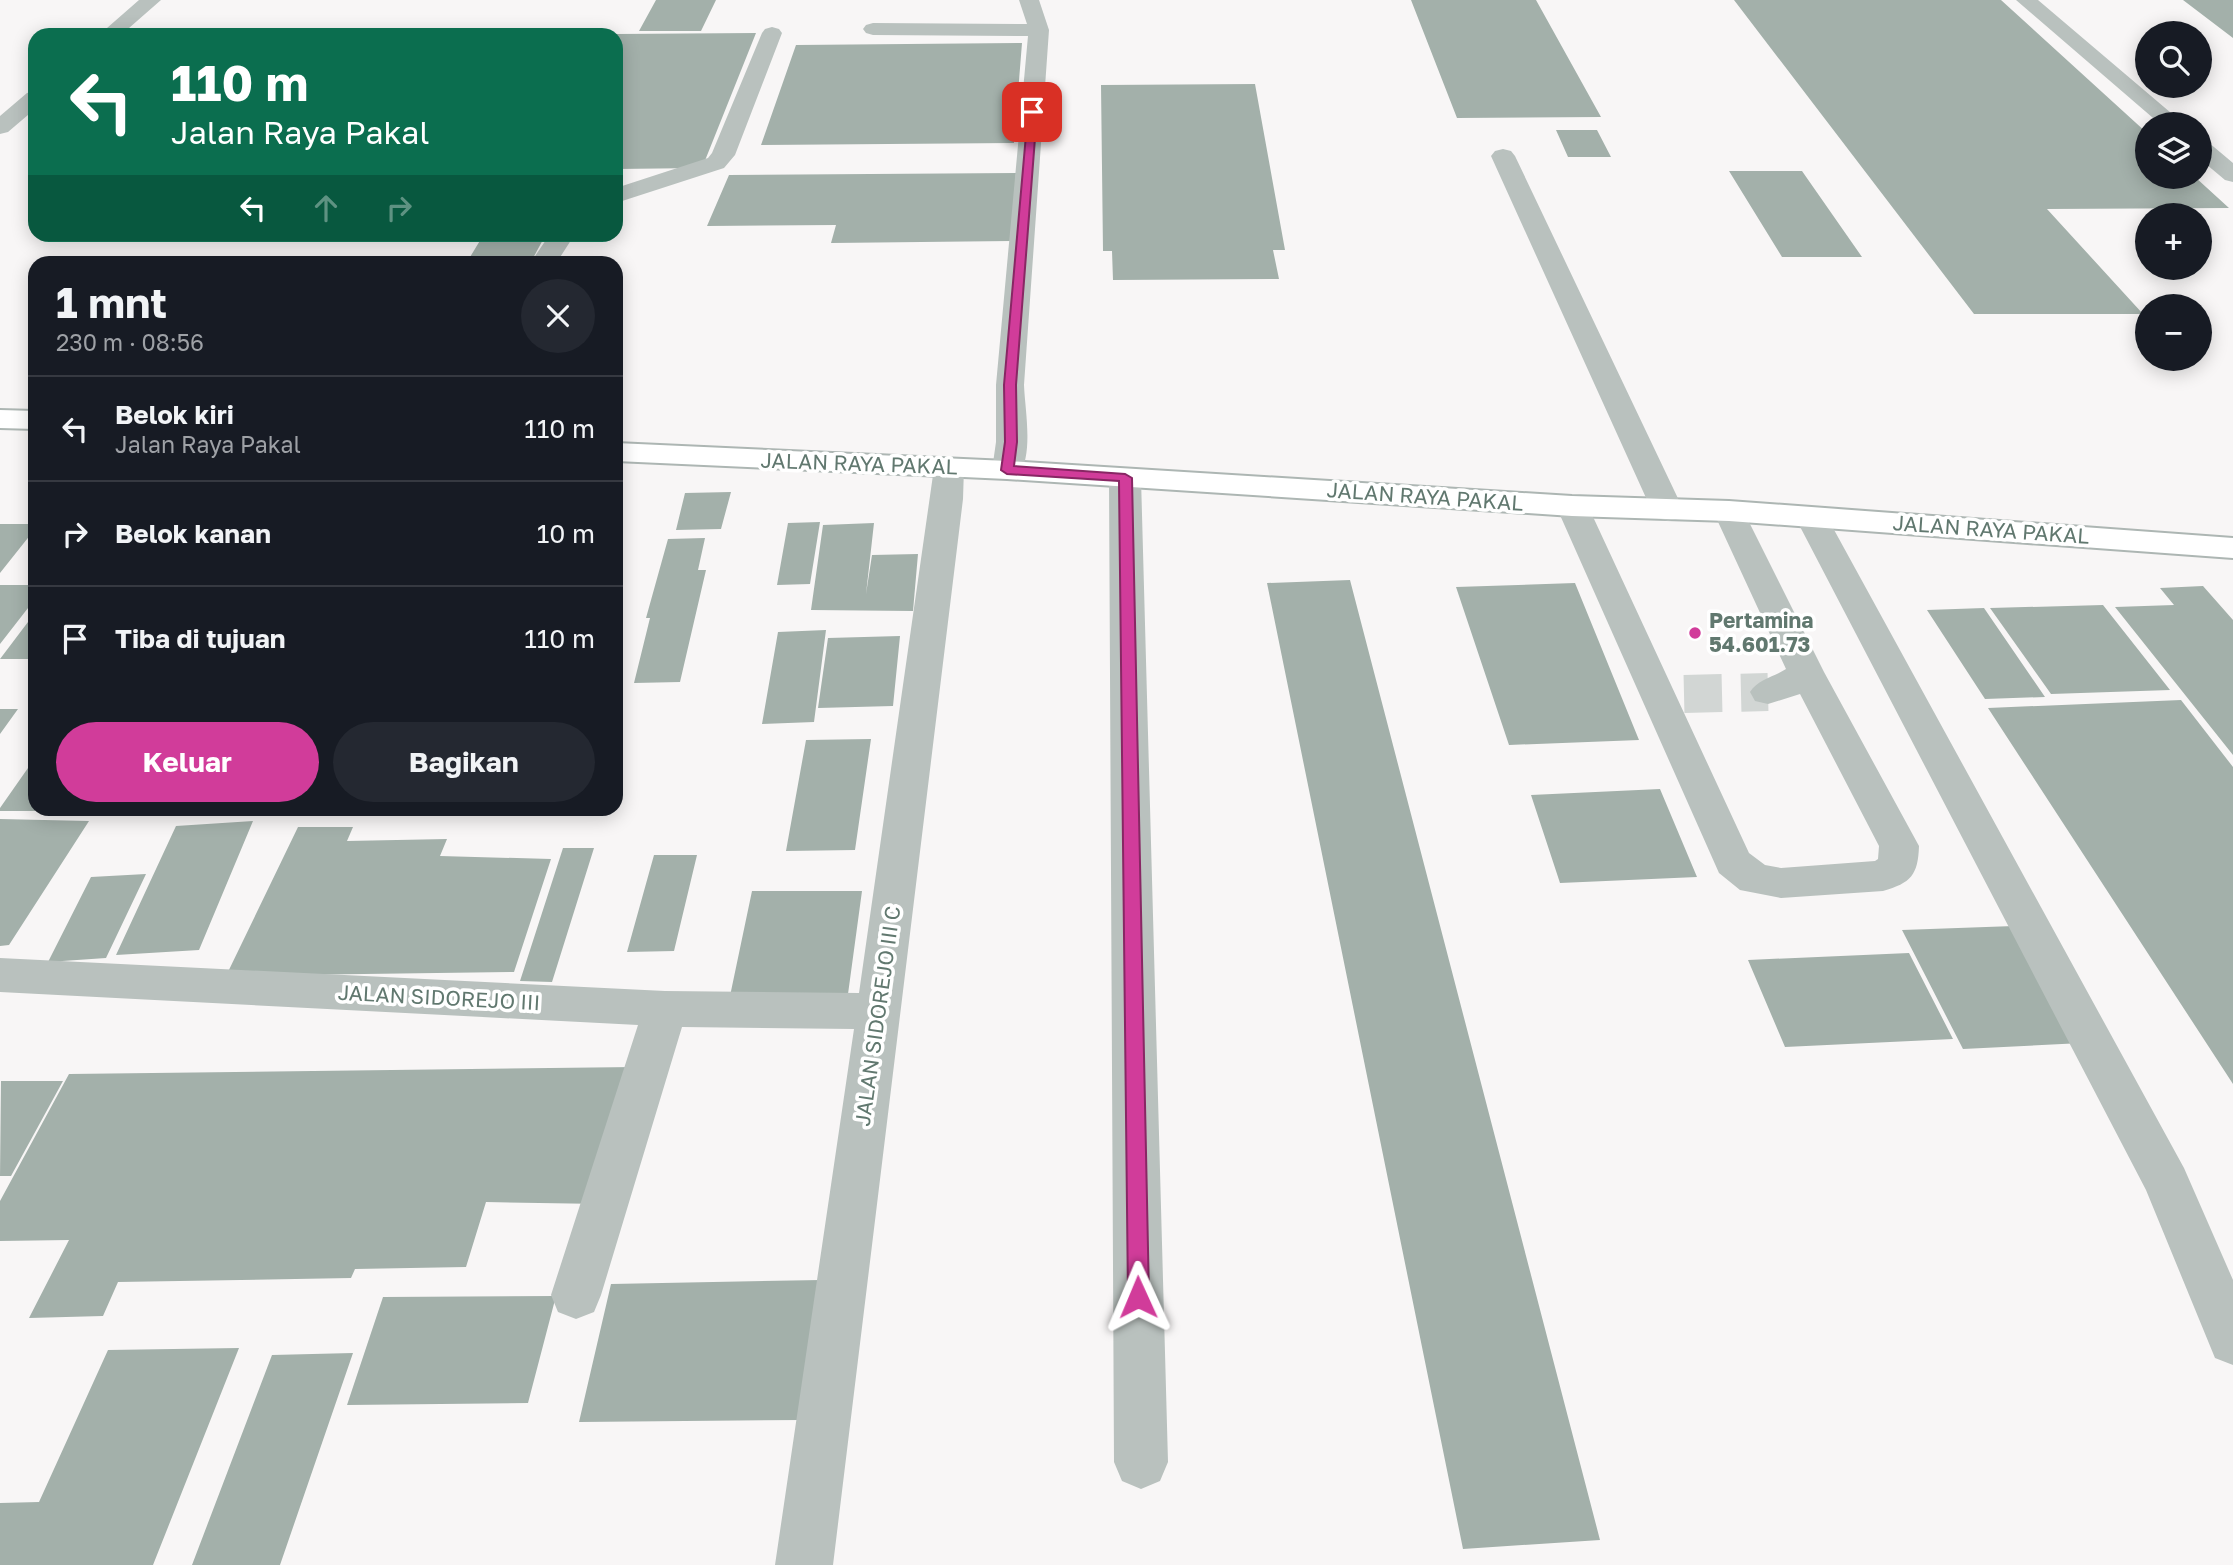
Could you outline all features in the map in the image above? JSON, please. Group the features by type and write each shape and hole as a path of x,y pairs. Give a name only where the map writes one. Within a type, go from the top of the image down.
{"main road":[{"path":"0,419 28,420"},
{"name":"JALAN RAYA PAKAL","path":"623,452 949,468 1009,456 1125,478 1572,506 1729,511 2233,548"}],"street":[{"path":"117,28 151,0"},
{"path":"1009,456 1010,385 1039,30 1029,0"},
{"path":"2026,0 2160,112"},
{"path":"873,29 1039,30"},
{"path":"623,194 716,163 723,155 772,33"},
{"path":"0,127 28,104"},
{"path":"1503,156 1668,511"},
{"path":"2212,157 2233,175"},
{"name":"JALAN SIDOREJO III C","path":"804,1565 946,513 949,468"},
{"path":"1125,478 1141,1462"},
{"path":"1572,506 1733,862 1754,878 1781,883 1883,876 1898,866 1899,846 1806,672 1729,511"},
{"path":"1811,517 2168,1183 2233,1340"},
{"path":"1647,669 1684,694"},
{"path":"1768,692 1788,685 1806,672"},
{"name":"JALAN SIDOREJO III","path":"0,975 665,1009 878,1011"},
{"path":"576,1295 665,1009"}],"building":[{"path":"656,0 716,0 701,31 639,31"},
{"path":"1411,0 1536,0 1601,117 1457,118"},
{"path":"1734,0 2001,0 2135,122 2135,189 2208,189 2229,208 2212,208 2212,203 2135,203 2135,209 2047,209 2135,305 2135,314 1974,314"},
{"path":"2183,0 2233,0 2233,38"},
{"path":"756,33 702,168 623,169 623,34"},
{"path":"1022,43 1014,143 761,145 796,45"},
{"path":"1255,84 1285,250 1273,250 1279,279 1113,280 1112,251 1103,251 1101,85"},
{"path":"1556,130 1597,130 1611,157 1568,157"},
{"path":"1729,171 1802,171 1862,257 1782,257"},
{"path":"1016,173 1011,241 831,243 836,225 707,226 729,175"},
{"path":"479,242 542,242 534,256 471,256"},
{"path":"731,492 721,529 676,530 685,493"},
{"path":"820,522 810,584 777,585 788,523"},
{"path":"874,523 866,594 872,555 918,554 913,611 811,610 823,525"},
{"path":"0,524 28,524 28,538 0,573"},
{"path":"705,538 698,570 706,570 680,682 634,683 650,618 646,618 668,539"},
{"path":"1350,580 1600,1540 1463,1549 1267,583"},
{"path":"1575,583 1639,740 1509,745 1456,587"},
{"path":"0,585 28,585 28,608 0,644"},
{"path":"2203,586 2233,620 2233,755 2115,607 2174,605 2160,588"},
{"path":"2103,605 2170,690 2051,694 1990,608"},
{"path":"1984,608 2045,697 1985,699 1927,610"},
{"path":"28,622 28,659 0,659"},
{"path":"826,630 814,722 762,724 778,632"},
{"path":"900,636 893,706 818,708 828,638"},
{"path":"2181,700 2233,767 2233,1084 1988,708"},
{"path":"0,709 18,709 0,734"},
{"path":"871,739 855,850 786,851 806,740"},
{"path":"28,768 28,811 0,811"},
{"path":"1660,789 1697,877 1560,883 1531,795"},
{"path":"0,819 89,821 9,945 0,946"},
{"path":"253,821 199,950 116,955 176,826"},
{"path":"298,827 353,827 347,841 447,839 440,856 551,859 514,972 226,976"},
{"path":"563,848 594,848 552,982 520,981"},
{"path":"654,855 697,855 674,951 627,952"},
{"path":"146,874 106,958 48,962 91,877"},
{"path":"752,891 862,891 848,994 730,996"},
{"path":"2014,926 2082,1043 1963,1049 1902,930"},
{"path":"1909,953 1953,1039 1785,1047 1748,960"},
{"path":"635,1067 602,1204 486,1202 466,1267 355,1269 351,1278 118,1282 103,1316 29,1318 69,1240 0,1241 0,1201 69,1074"},
{"path":"1,1081 63,1081 11,1176 0,1176"},
{"path":"821,1280 802,1420 579,1422 611,1284"},
{"path":"556,1296 528,1403 347,1405 383,1297"},
{"path":"239,1348 153,1565 0,1565 0,1503 39,1502 108,1350"},
{"path":"353,1353 280,1565 192,1565 272,1355"}],"tunnel":[{"path":"1684,694 1768,692"}],"place":[{"name":"Pertamina 54.601.73","path":"1695,633"}],"route":[{"path":"1032,112 1010,385 1011,442 1007,470 1125,478 1138,1297"}]}
